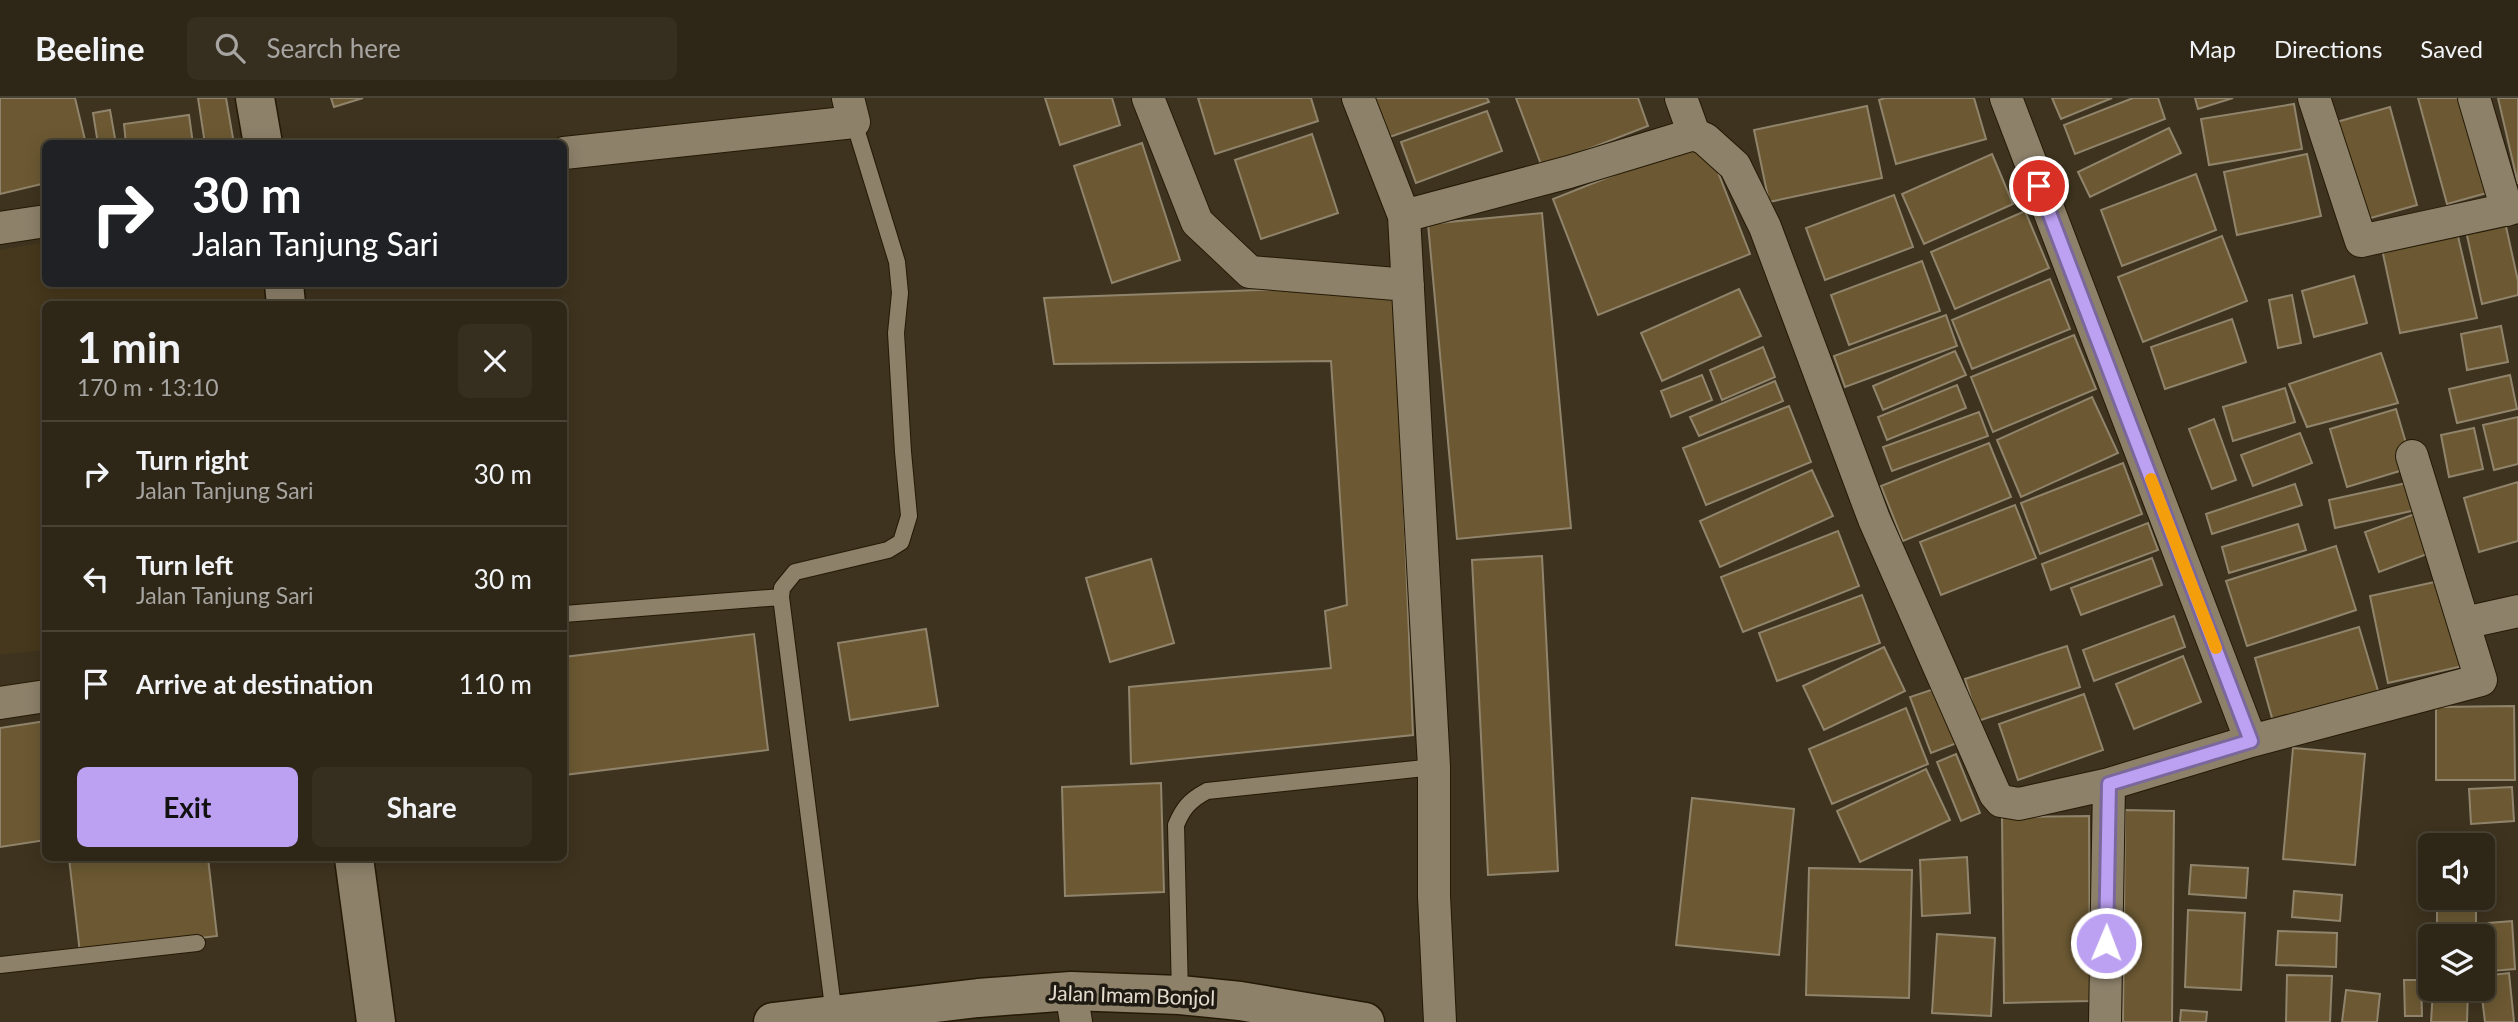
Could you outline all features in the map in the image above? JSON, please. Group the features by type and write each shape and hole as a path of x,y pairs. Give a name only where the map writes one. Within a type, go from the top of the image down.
{"main road":[{"path":"255,98 262,140"},
{"path":"354,861 376,1022"},
{"name":"Jalan Imam Bonjol","path":"786,1021 978,998 1073,1006 1180,995 1240,1011 1365,1022"}],"street":[{"path":"1148,98 1198,222 1251,272 1408,285"},
{"path":"1358,98 1404,216 1434,767 1434,896 1440,1022"},
{"path":"1681,98 1694,134"},
{"path":"2006,98 2251,741"},
{"path":"2314,98 2361,241 2512,208 2474,98"},
{"path":"567,153 851,110"},
{"path":"1404,216 1569,172 1694,134 1705,139 1735,166 1765,227 1874,519 1995,794 2001,801 2020,804 2109,784 2251,741 2481,680 2412,456"},
{"path":"0,228 42,222"},
{"path":"2464,623 2518,611"},
{"path":"0,703 42,697"},
{"path":"2105,1022 2109,784"}],"lane":[{"path":"834,1015 782,588 795,572 888,550 901,542 909,516 896,333 900,293 897,262 851,110"},
{"path":"567,614 781,597"},
{"path":"1180,995 1176,825 1183,809 1193,798 1207,792 1434,767"},
{"path":"0,965 197,943"}],"shaded area":[{"path":"42,243 42,287 264,287 267,301 42,301 42,650 0,655 0,250"}],"building":[{"path":"0,98 75,98 85,140 42,140 42,184 0,194"},
{"path":"198,98 226,98 233,140 204,140"},
{"path":"331,98 363,98 334,107"},
{"path":"1045,98 1112,98 1120,125 1060,145"},
{"path":"1198,98 1311,98 1318,121 1215,154"},
{"path":"1369,98 1487,98 1489,102 1384,139"},
{"path":"1516,98 1638,98 1648,126 1542,167"},
{"path":"1974,98 1986,139 1896,164 1879,100"},
{"path":"2052,98 2112,98 2061,119"},
{"path":"2133,98 2158,98 2165,119 2075,154 2064,125"},
{"path":"2195,98 2233,98 2198,109"},
{"path":"2418,98 2480,98 2505,188 2447,204"},
{"path":"2498,98 2518,98 2518,184"},
{"path":"2294,104 2302,149 2209,165 2201,119"},
{"path":"1867,106 1882,178 1769,202 1754,130"},
{"path":"2390,107 2417,205 2360,221 2333,123"},
{"path":"110,110 115,140 97,140 93,113"},
{"path":"1487,111 1502,151 1416,183 1401,142"},
{"path":"189,115 192,140 126,140 124,124"},
{"path":"2169,128 2181,153 2090,197 2078,172"},
{"path":"1312,134 1338,213 1261,239 1235,160"},
{"path":"1705,139 1750,254 1598,315 1553,199"},
{"path":"1142,143 1180,260 1112,283 1074,166"},
{"path":"1992,154 2013,204 1924,244 1902,194"},
{"path":"2307,154 2321,216 2237,235 2224,172"},
{"path":"2196,174 2216,230 2122,266 2101,210"},
{"path":"1894,195 1913,247 1825,280 1806,228"},
{"path":"2025,211 2049,268 1955,309 1931,252"},
{"path":"1542,213 1571,528 1457,539 1428,224"},
{"path":"2505,222 2518,281 2518,295 2482,304 2466,231"},
{"path":"2457,232 2477,318 2400,333 2382,249"},
{"path":"2222,236 2247,301 2143,342 2118,277"},
{"path":"1922,261 1940,311 1849,345 1831,295"},
{"path":"2354,276 2367,323 2314,337 2302,291"},
{"path":"2050,279 2070,329 1972,369 1952,320"},
{"path":"1395,285 1413,735 1131,764 1129,687 1331,668 1325,611 1347,605 1331,361 1054,364 1044,298"},
{"path":"1739,289 1761,336 1662,381 1641,333"},
{"path":"2292,295 2301,343 2278,348 2269,300"},
{"path":"1946,315 1957,346 1845,387 1834,356"},
{"path":"2232,319 2246,362 2165,389 2151,347"},
{"path":"2501,326 2508,362 2467,370 2461,334"},
{"path":"2074,335 2096,389 1993,432 1971,377"},
{"path":"1763,347 1775,377 1722,400 1710,370"},
{"path":"1955,351 1966,375 1883,410 1873,386"},
{"path":"2381,353 2398,403 2307,427 2289,384"},
{"path":"1702,375 1712,400 1671,417 1661,391"},
{"path":"2510,375 2517,409 2457,423 2449,389"},
{"path":"1775,381 1783,401 1699,436 1690,417"},
{"path":"1957,385 1966,408 1887,440 1878,417"},
{"path":"2285,388 2295,422 2233,441 2223,407"},
{"path":"2092,397 2118,453 2021,497 1997,440"},
{"path":"1789,406 1811,462 1706,505 1683,448"},
{"path":"2396,409 2413,467 2347,487 2330,429"},
{"path":"1979,412 1988,436 1892,471 1883,447"},
{"path":"2518,417 2518,464 2494,470 2483,425"},
{"path":"2214,419 2236,480 2212,489 2189,429"},
{"path":"2474,428 2483,469 2449,477 2441,435"},
{"path":"2300,433 2312,463 2253,486 2241,455"},
{"path":"1989,443 2011,497 1903,541 1881,486"},
{"path":"2123,463 2142,514 2040,554 2021,503"},
{"path":"1812,470 1833,516 1720,567 1700,521"},
{"path":"2411,482 2416,510 2335,528 2329,500"},
{"path":"2518,482 2518,541 2479,552 2464,498"},
{"path":"2295,484 2302,505 2212,534 2206,514"},
{"path":"2015,505 2036,558 1941,595 1920,542"},
{"path":"2423,511 2438,550 2379,572 2365,532"},
{"path":"2148,523 2158,550 2051,590 2042,564"},
{"path":"2298,524 2306,550 2229,573 2222,547"},
{"path":"1838,531 1859,586 1743,632 1721,577"},
{"path":"2336,546 2356,610 2247,646 2226,581"},
{"path":"1542,556 1558,871 1488,875 1472,560"},
{"path":"2152,558 2162,585 2081,615 2071,588"},
{"path":"1151,559 1174,643 1110,662 1086,578"},
{"path":"2444,580 2463,666 2388,683 2370,596"},
{"path":"1862,595 1880,643 1777,681 1759,633"},
{"path":"2174,616 2185,647 2094,681 2083,650"},
{"path":"2359,627 2381,701 2276,732 2255,658"},
{"path":"926,629 938,706 850,720 838,643"},
{"path":"754,634 768,750 567,775 567,657"},
{"path":"2067,646 2080,687 1978,721 1965,679"},
{"path":"1884,647 1905,691 1824,730 1803,686"},
{"path":"2183,656 2201,702 2134,729 2116,684"},
{"path":"1937,688 1957,743 1931,753 1910,697"},
{"path":"2084,694 2103,750 2018,780 1999,724"},
{"path":"2514,706 2515,780 2436,780 2436,707"},
{"path":"1906,708 1928,764 1832,804 1809,749"},
{"path":"42,722 42,841 0,847 0,728"},
{"path":"2293,748 2365,754 2355,865 2283,859"},
{"path":"1956,754 1980,813 1961,821 1937,762"},
{"path":"1926,769 1950,820 1860,862 1837,811"},
{"path":"1161,783 1164,892 1065,896 1062,787"},
{"path":"2512,787 2514,821 2471,824 2469,789"},
{"path":"1692,798 1794,809 1779,955 1676,945"},
{"path":"2125,810 2174,811 2172,1022 2123,1022"},
{"path":"2089,816 2090,1001 2004,1003 2002,817"},
{"path":"1967,857 1970,913 1922,916 1920,860"},
{"path":"69,861 208,861 217,936 80,953"},
{"path":"2191,865 2248,868 2246,898 2189,894"},
{"path":"1809,868 1912,870 1909,998 1806,995"},
{"path":"2294,891 2342,895 2340,921 2292,917"},
{"path":"2188,910 2245,913 2241,990 2185,987"},
{"path":"2437,910 2476,910 2476,924 2437,923"},
{"path":"2512,921 2515,969 2495,971 2495,924 2488,923"},
{"path":"2278,931 2337,933 2336,967 2276,965"},
{"path":"1937,934 1995,938 1991,1016 1932,1013"},
{"path":"2509,973 2514,1022 2485,1022 2482,1001 2495,1001 2495,975"},
{"path":"2287,975 2332,976 2330,1022 2286,1022"},
{"path":"2404,980 2418,980 2418,1001 2422,1001 2422,1016 2405,1016"},
{"path":"2346,990 2380,994 2377,1022 2342,1022"},
{"path":"2432,1001 2468,1001 2467,1022 2431,1022"},
{"path":"2181,1010 2207,1012 2206,1022 2180,1022"}],"slow traffic":[{"path":"2151,479 2216,648"}],"route":[{"path":"2039,186 2251,741 2109,784 2106,943"}]}
